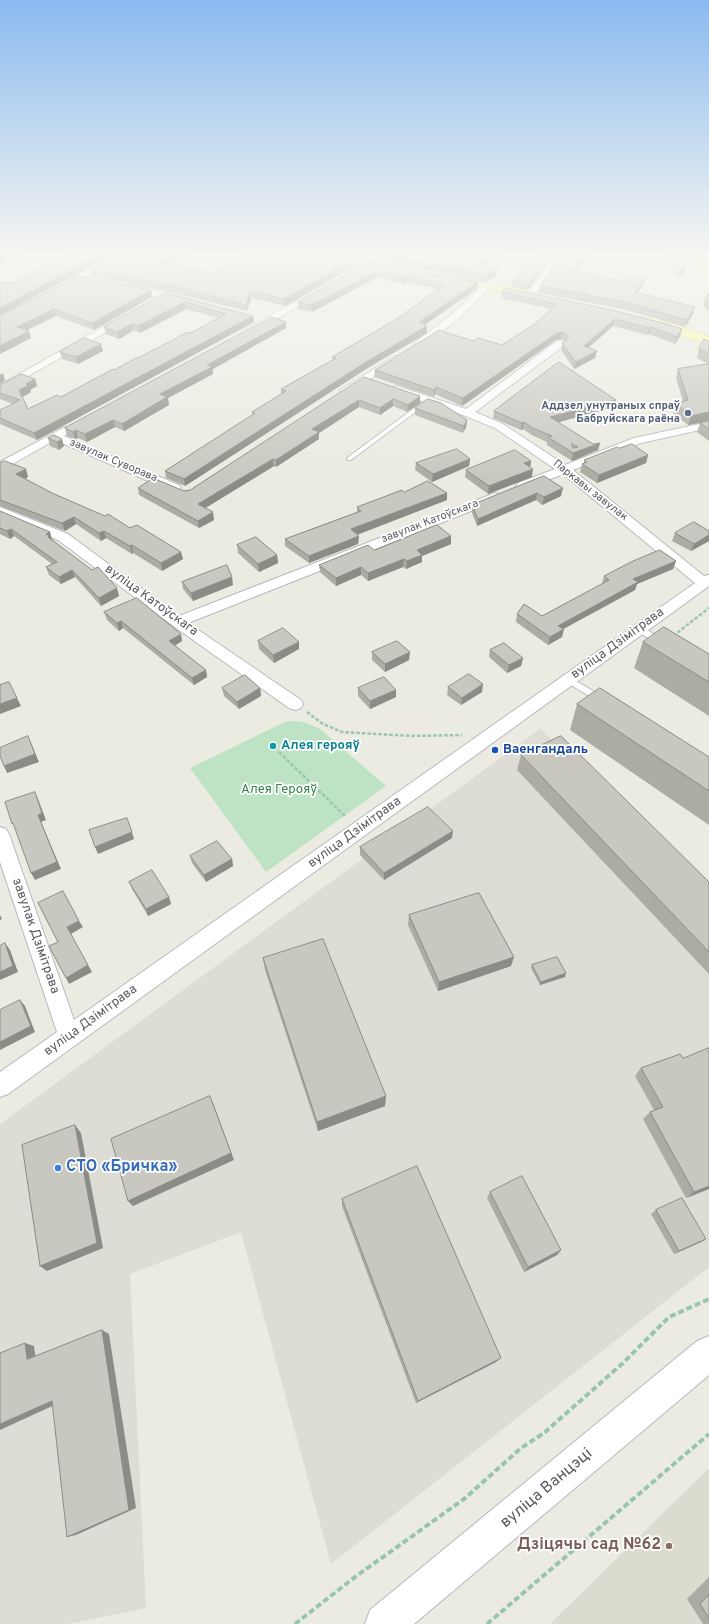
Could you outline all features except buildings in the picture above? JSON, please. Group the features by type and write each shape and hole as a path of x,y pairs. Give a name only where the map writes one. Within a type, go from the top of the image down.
{"main road":[{"path":"673,328 709,341"},
{"name":"вуліца Ванцэці","path":"384,1624 709,1353"}],"street":[{"path":"0,389 108,328"},
{"path":"239,336 254,328"},
{"path":"338,395 363,378 408,352 443,328"},
{"path":"467,413 561,343"},
{"name":"Паркавы завулак","path":"363,378 467,413 499,426 565,470 706,581"},
{"path":"0,467 75,425"},
{"name":"завулак Катоўскага","path":"177,622 638,440 709,425"},
{"name":"завулак Суворава","path":"55,436 186,493"},
{"name":"вуліца Катоўскага","path":"0,511 63,537 177,622 295,704"},
{"name":"вуліца Дзімітрава","path":"0,1086 570,680 706,581"},
{"name":"завулак Дзімітрава","path":"0,834 69,1038"}],"lane":[{"path":"348,459 428,401"},
{"path":"640,629 667,645"},
{"path":"570,680 609,704"}],"path":[{"path":"667,645 709,608"},
{"path":"295,704 323,724 342,732 412,736 463,735"},
{"path":"279,752 351,823"},
{"path":"295,1624 355,1577 464,1499 521,1448 544,1433 622,1363 669,1317 709,1299"},
{"path":"487,1624 709,1434"}],"shaded area":[{"path":"540,729 709,891 709,1267 331,1564 241,1232 130,1274 146,1608 68,1624 0,1624 0,1124"},
{"name":"Дзіцячы сад №62","path":"709,1468 709,1624 550,1624"}],"green space":[{"name":"Алея Герояў","path":"287,721 304,722 320,729 386,786 266,872 190,768"}],"place":[{"name":"Аддзел унутраных спраў Бабруйскага раёна","path":"688,413"},
{"name":"Алея герояў","path":"273,746"},
{"name":"Ваенгандаль","path":"495,750"},
{"name":"СТО «Бричка»","path":"58,1168"},
{"name":"Дзіцячы сад №62","path":"669,1546"}]}
